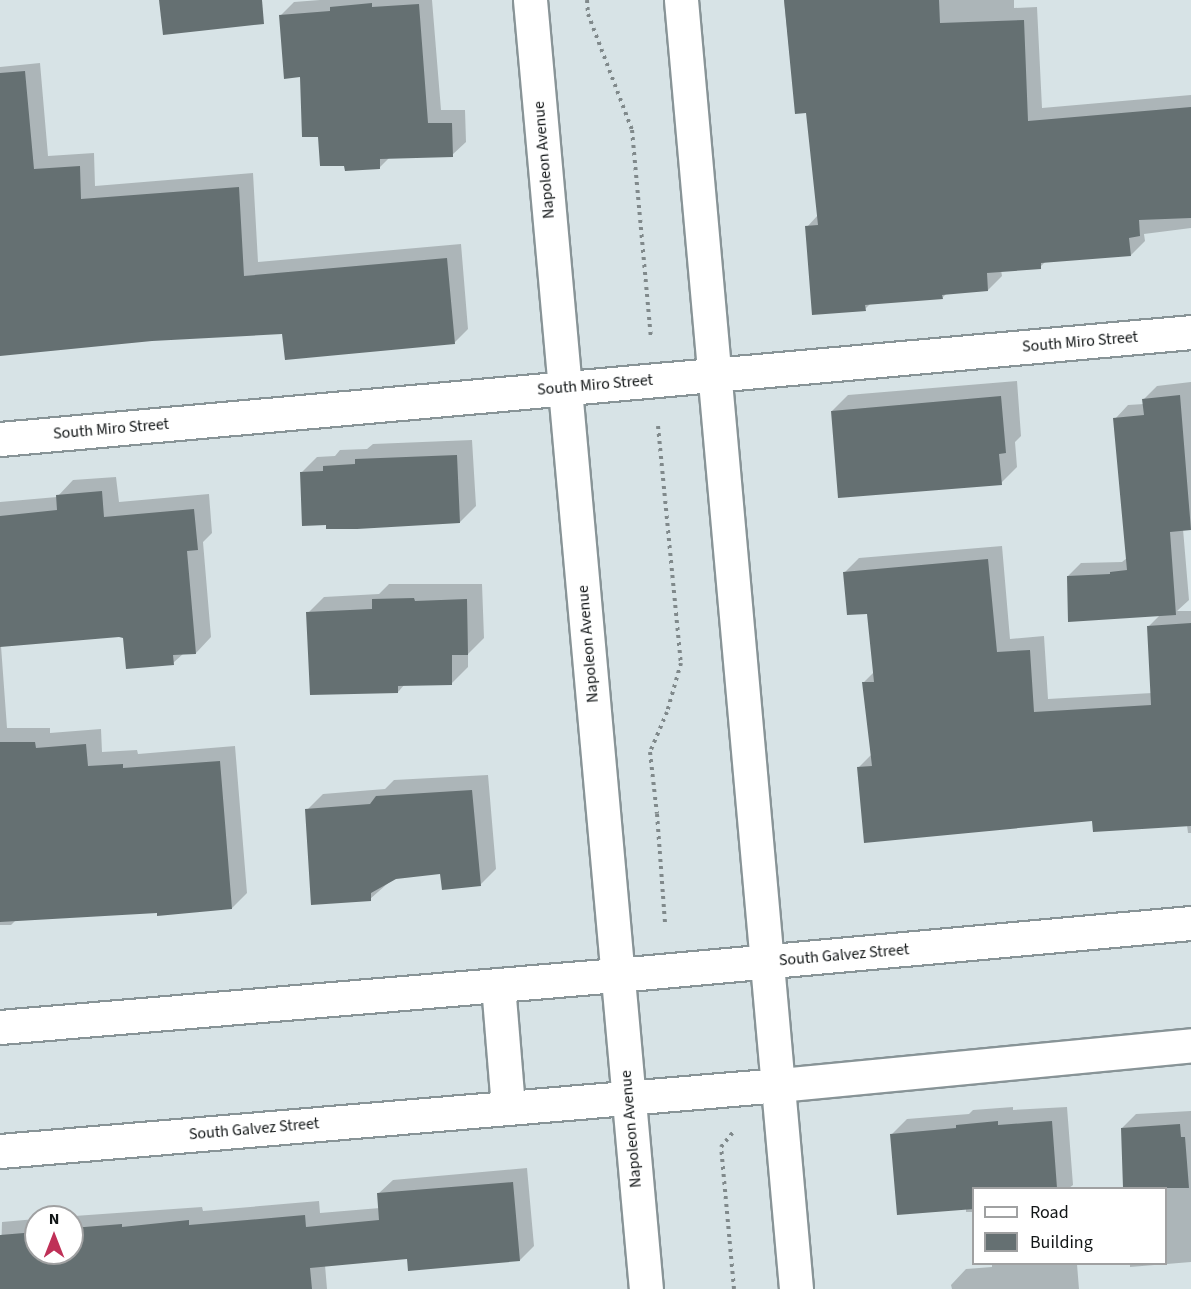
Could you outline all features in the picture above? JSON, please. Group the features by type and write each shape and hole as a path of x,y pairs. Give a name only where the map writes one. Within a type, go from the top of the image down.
{"street":[{"name":"Napoleon Avenue","path":"530,0 646,1289"},
{"path":"681,0 796,1289"},
{"name":"South Miro Street","path":"0,439 1191,332"},
{"name":"South Galvez Street","path":"0,1027 767,962 1191,923"},
{"path":"498,985 508,1107"},
{"name":"South Galvez Street","path":"0,1150 778,1085 1191,1045"}],"path":[{"path":"587,0 588,14 632,130 651,337"},
{"path":"658,426 681,663 667,712 650,752 665,923"},
{"path":"734,1289 721,1147 740,1123"}],"building":[{"path":"159,0 262,0 264,24 163,35"},
{"path":"784,0 939,0 940,23 1024,20 1028,121 1191,107 1191,218 1139,220 1140,236 1129,238 1131,256 1041,263 1041,269 987,273 988,291 942,295 943,299 865,305 866,311 812,315 805,226 818,225 806,113 795,114"},
{"path":"372,3 372,7 419,4 428,123 452,123 453,157 380,159 380,169 345,171 344,166 320,166 318,137 302,137 300,77 284,79 279,15 330,11 330,7"},
{"path":"25,71 34,169 80,166 81,199 239,187 244,276 447,258 455,344 285,360 282,334 152,341 0,356 0,73"},
{"path":"1180,395 1191,530 1170,532 1176,615 1068,622 1067,576 1110,574 1110,572 1127,570 1113,418 1144,415 1142,399"},
{"path":"1001,396 1006,453 999,454 1002,485 838,498 831,411"},
{"path":"457,455 460,523 357,529 326,529 326,525 302,526 300,472 323,471 323,466 355,464 355,459"},
{"path":"102,491 104,517 194,509 198,550 187,551 196,654 173,655 174,665 126,669 123,638 119,637 0,647 0,516 57,510 56,495"},
{"path":"988,559 997,652 1030,650 1034,712 1151,705 1147,626 1191,623 1191,826 1093,832 1092,821 864,843 857,767 872,766 862,682 874,682 867,614 847,615 843,572"},
{"path":"414,598 415,601 467,599 468,655 452,655 452,685 398,686 398,693 310,695 306,612 372,609 372,599"},
{"path":"0,742 35,742 36,748 86,744 88,766 123,764 123,768 220,761 232,909 157,916 157,913 0,922"},
{"path":"472,790 481,886 442,890 440,874 396,879 371,893 371,901 311,905 305,809 370,804 376,796"},
{"path":"998,1121 998,1125 1052,1121 1057,1187 972,1187 972,1209 897,1215 890,1134 956,1128 956,1125"},
{"path":"1180,1124 1181,1137 1185,1137 1189,1188 1123,1187 1121,1128"},
{"path":"513,1182 520,1261 408,1271 407,1259 310,1268 312,1289 0,1289 0,1235 24,1233 24,1265 84,1265 84,1227 122,1224 122,1227 189,1220 189,1225 305,1215 306,1227 379,1220 377,1193"}]}
